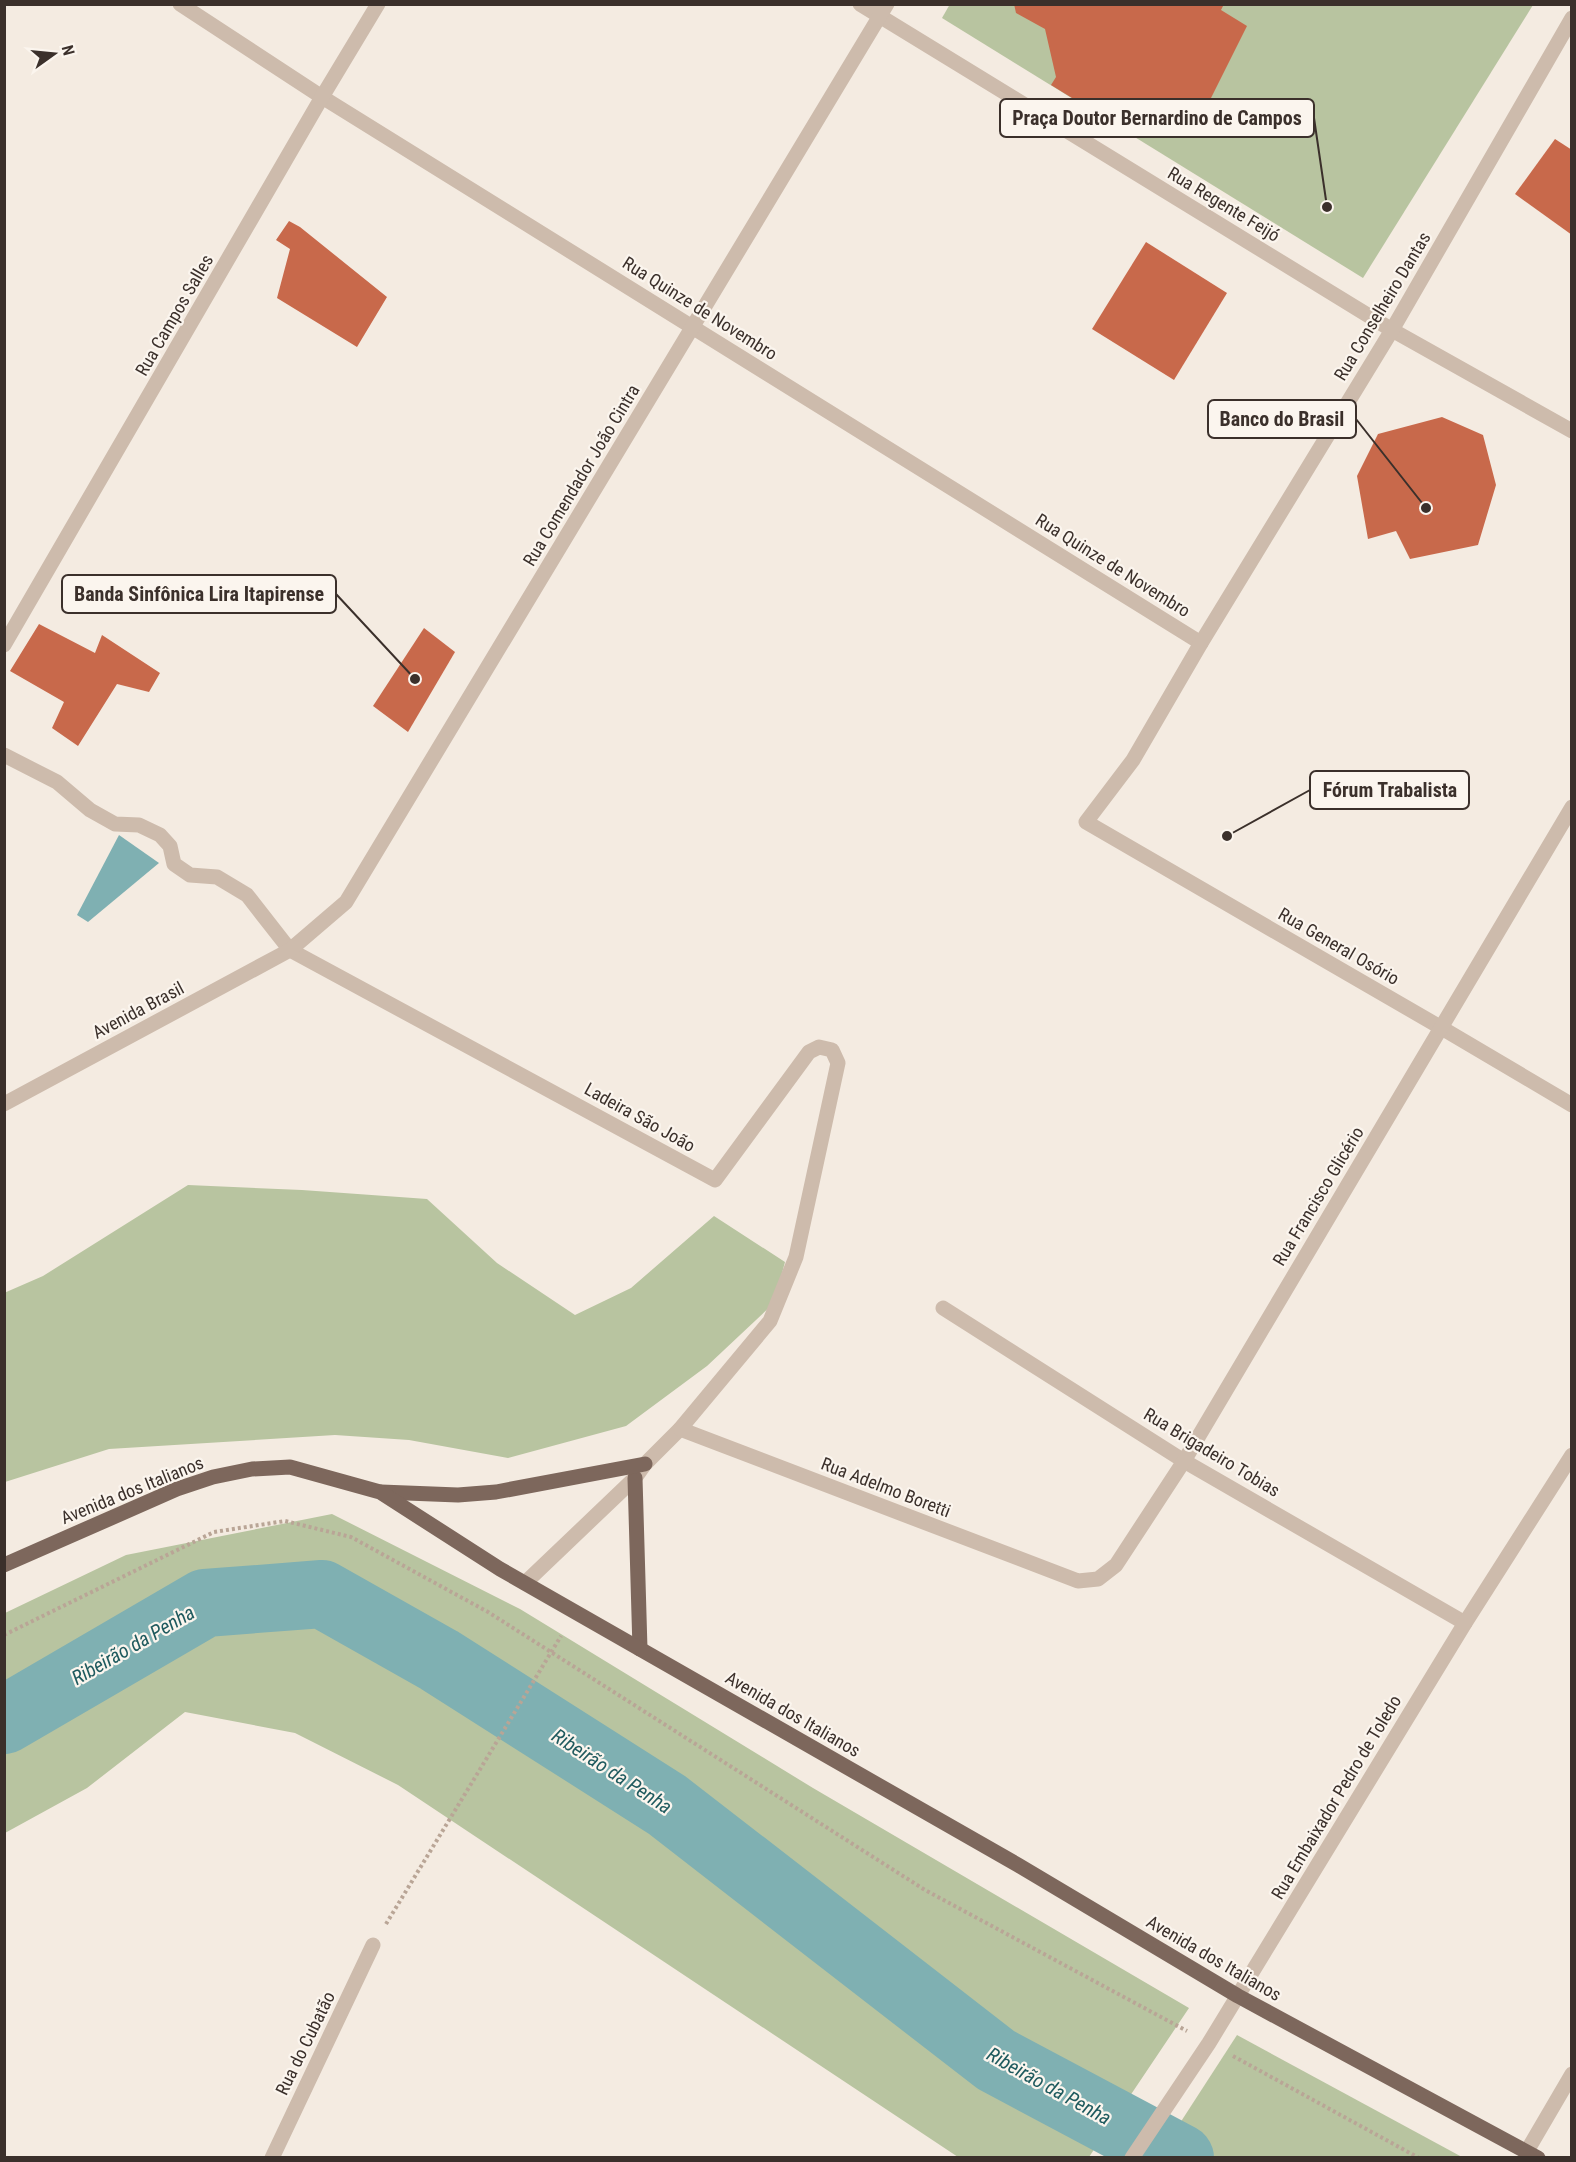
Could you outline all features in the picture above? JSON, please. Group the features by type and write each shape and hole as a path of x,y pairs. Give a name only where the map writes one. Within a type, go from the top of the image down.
{"main road":[{"path":"380,1492 458,1495 496,1492 645,1464"},
{"name":"Avenida dos Italianos","path":"4,1565 177,1490 213,1477 252,1469 290,1467 380,1492 525,1583 1018,1865 1238,1996 1533,2154"},
{"path":"634,1478 640,1649"}],"street":[{"name":"Rua Quinze de Novembro","path":"180,4 322,97 1201,643"},
{"name":"Rua Campos Salles","path":"4,645 378,4"},
{"name":"Rua Regente Feijó","path":"860,4 883,10 1392,330 1572,431"},
{"name":"Rua Comendador João Cintra","path":"290,950 346,902 883,10"},
{"name":"Rua Conselheiro Dantas","path":"1086,822 1133,760 1201,643 1392,330 1572,18"},
{"name":"Ladeira São João","path":"4,755 57,782 90,810 115,824 139,825 160,835 170,846 174,864 190,875 217,877 247,895 290,950 715,1180 808,1052 819,1047 832,1050 838,1063 796,1257 770,1321 680,1429 634,1478 525,1583"},
{"name":"Rua Francisco Glicério","path":"1078,1581 1098,1579 1116,1565 1184,1461 1572,807"},
{"name":"Rua General Osório","path":"1086,822 1572,1106"},
{"name":"Avenida Brasil","path":"4,1104 290,950"},
{"name":"Rua Brigadeiro Tobias","path":"943,1308 1184,1461 1465,1623"},
{"name":"Rua Adelmo Boretti","path":"680,1429 1078,1581"},
{"name":"Rua Embaixador Pedro de Toledo","path":"1132,2157 1209,2043 1465,1623 1572,1455"},
{"name":"Rua do Cubatão","path":"272,2157 373,1945"},
{"path":"1533,2154 1572,2074"}],"path":[{"path":"4,1635 214,1532 285,1521 351,1537 488,1612 925,1890 1419,2157"},
{"path":"373,1945 576,1612"}],"green space":[{"path":"950,4 1533,5 1363,278 942,18"},
{"path":"188,1185 427,1199 497,1263 575,1315 631,1288 714,1216 785,1262 774,1303 707,1366 626,1426 508,1458 409,1440 335,1435 109,1449 5,1482 4,1293 43,1276"},
{"path":"332,1514 520,1609 813,1788 1189,2008 1089,2157 958,2157 398,1785 295,1733 185,1712 87,1788 5,1833 5,1613 126,1555"},
{"path":"1237,2035 1462,2157 1158,2157"}],"water":[{"path":"119,835 159,863 88,922 77,915"}],"building":[{"path":"1014,4 1224,4 1221,10 1247,26 1201,118 1167,136 1142,121 1132,135 1051,85 1056,77 1045,29 1016,13"},
{"path":"1555,139 1572,150 1572,235 1515,194"},
{"path":"289,221 300,227 387,297 357,347 277,298 290,249 276,240"},
{"path":"1146,242 1227,293 1174,380 1092,329"},
{"path":"1442,417 1483,435 1496,485 1478,545 1410,559 1396,531 1368,539 1357,476 1378,434"},
{"path":"39,624 95,653 102,635 160,673 149,692 117,684 78,746 52,728 64,702 10,671"},
{"path":"424,628 455,652 408,732 373,706"}],"waterway":[{"name":"Ribeirão da Penha","path":"4,1720 205,1603 322,1594 439,1660 667,1805 996,2060 1180,2158"}],"place":[{"name":"Praça Doutor Bernardino de Campos","path":"1327,207"},
{"name":"Banco do Brasil","path":"1426,508"},
{"name":"Banda Sinfônica Lira Itapirense","path":"415,679"},
{"name":"Fórum Trabalista","path":"1227,836"}]}
